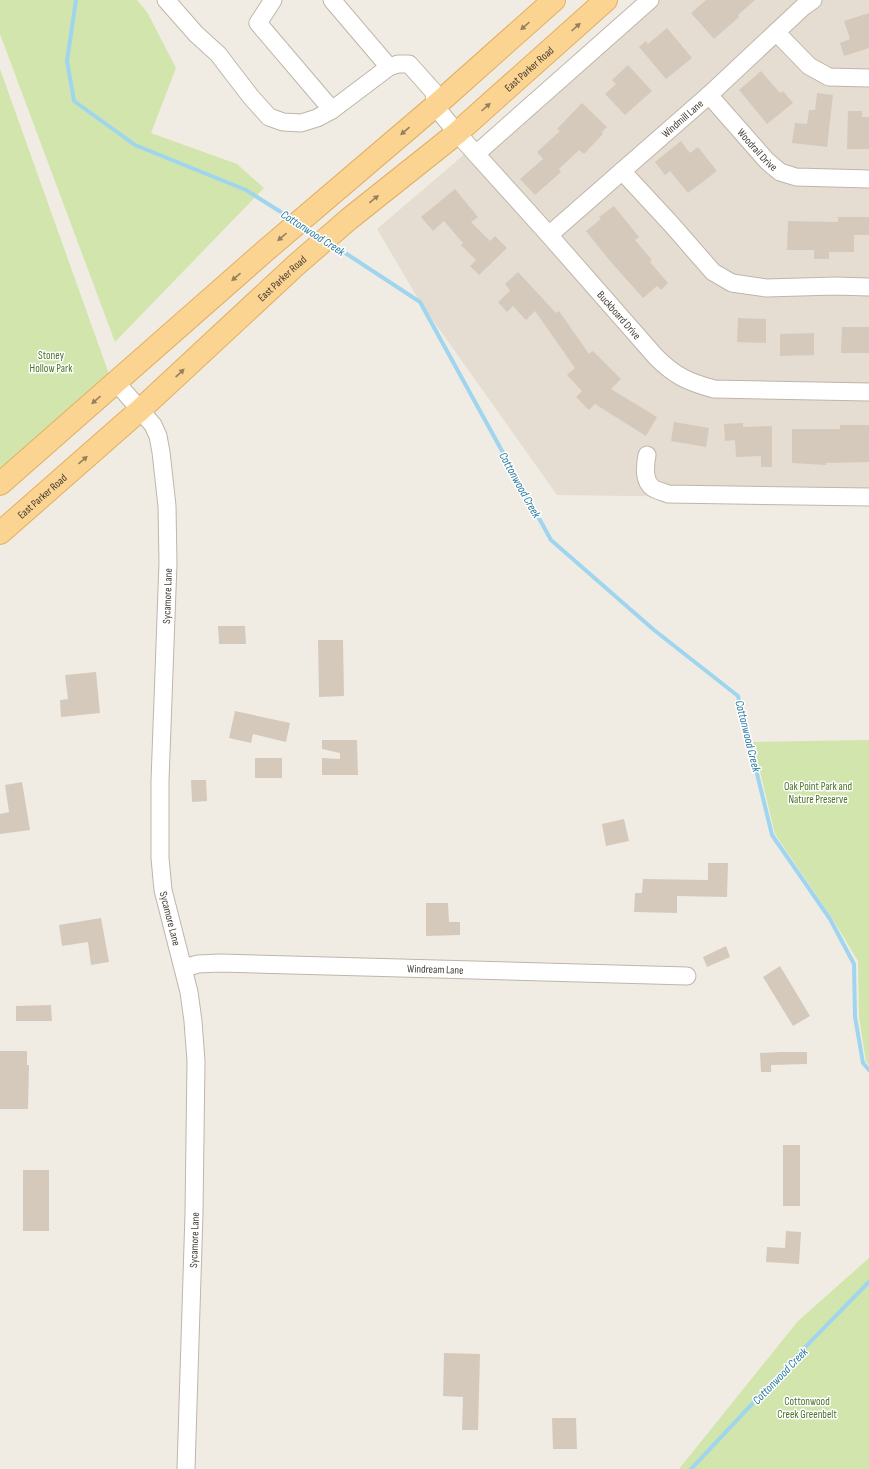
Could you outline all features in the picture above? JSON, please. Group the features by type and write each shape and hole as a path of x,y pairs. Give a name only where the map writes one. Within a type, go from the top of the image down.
{"main road":[{"path":"0,484 319,204 435,106 554,0"},
{"name":"East Parker Road","path":"0,532 140,410 296,265 349,219 457,133 606,0"}],"street":[{"path":"166,0 196,34 218,54 251,97 269,117 283,122 300,123 318,118 332,110 389,67 398,64 408,64 434,92 435,106"},
{"path":"273,0 258,23 332,110"},
{"path":"332,0 389,67"},
{"path":"476,154 650,0"},
{"name":"Windmill Lane","path":"549,235 709,95 803,7 813,0"},
{"path":"776,32 809,66 829,77 869,78"},
{"name":"Woodrail Drive","path":"709,95 767,161 780,172 796,177 869,179"},
{"name":"Buckboard Drive","path":"435,106 457,133 656,357 670,370 694,384 714,388 869,392"},
{"path":"622,171 713,272 732,283 766,288 836,286 869,287"},
{"name":"Sycamore Lane","path":"116,382 153,425 158,436 166,487 169,537 160,757 160,858 164,890 189,992 193,1021 196,1090 194,1227 186,1469"},
{"path":"647,455 644,468 647,479 652,488 668,494 869,497"},
{"name":"Windream Lane","path":"184,968 198,964 220,963 687,976"}],"shaded area":[{"path":"645,0 869,0 869,499 557,495 420,302 377,229"}],"green space":[{"path":"0,0 137,0 147,12 176,68 151,133 237,164 264,188 115,342 0,34"},
{"name":"Stoney Hollow Park","path":"0,69 110,377 0,472"},
{"name":"Oak Point Park and Nature Preserve","path":"869,740 869,1065 866,1062 859,1017 858,961 832,918 775,834 753,742"},
{"name":"Cottonwood Creek Greenbelt","path":"869,1258 869,1469 679,1469 798,1321"}],"building":[{"path":"706,0 755,0 738,15 739,17 714,39 691,13"},
{"path":"869,13 869,48 844,56 840,43 850,39 844,21"},
{"path":"667,28 692,58 666,79 639,47 646,41 648,44"},
{"path":"628,65 652,91 625,115 605,94 616,84 612,80"},
{"path":"761,71 780,93 783,91 793,103 767,124 739,90"},
{"path":"817,93 833,95 827,147 792,143 795,123 807,124 809,110 815,110"},
{"path":"582,103 607,127 602,132 603,134 584,154 579,150 559,169 561,172 535,195 520,179 543,159 537,152 560,131 557,129"},
{"path":"848,111 862,111 862,117 869,117 869,149 847,149"},
{"path":"681,141 690,153 698,147 717,171 688,193 670,171 665,175 655,162"},
{"path":"455,189 478,217 471,222 490,241 495,236 507,248 479,275 470,266 476,260 461,245 463,243 444,221 433,231 421,217"},
{"path":"614,206 639,237 635,240 652,260 650,262 668,283 661,290 657,286 643,298 586,231 601,219 599,217"},
{"path":"838,217 869,217 869,235 854,235 854,252 829,252 829,259 814,259 814,250 787,250 788,221 838,222"},
{"path":"518,272 556,313 559,311 589,354 593,351 621,379 611,389 657,417 646,436 595,404 589,410 576,397 582,391 567,375 575,368 535,311 526,320 513,306 507,312 498,302 510,291 505,284"},
{"path":"738,318 766,319 766,343 737,342"},
{"path":"842,327 869,327 869,353 841,353"},
{"path":"814,333 814,355 780,356 780,334"},
{"path":"674,422 709,428 706,447 671,441"},
{"path":"743,423 743,427 772,426 772,467 761,467 761,456 736,457 735,440 725,441 724,424"},
{"path":"840,425 869,425 869,462 826,463 826,465 792,463 792,429 840,429"},
{"path":"218,626 245,626 246,644 219,644"},
{"path":"318,640 343,640 344,696 319,697"},
{"path":"96,672 100,713 61,717 60,700 68,699 65,675"},
{"path":"235,711 290,723 286,742 253,734 251,743 229,738"},
{"path":"322,740 357,740 358,775 322,775 322,758 340,759 340,753 322,749"},
{"path":"255,758 282,758 282,778 255,778"},
{"path":"191,780 206,780 207,801 192,802"},
{"path":"22,782 30,830 0,834 0,814 9,812 5,785"},
{"path":"624,819 629,841 606,846 602,824"},
{"path":"708,863 728,863 727,897 677,896 677,913 634,912 635,893 642,893 643,879 708,880"},
{"path":"426,903 448,903 449,922 460,922 460,935 426,936"},
{"path":"101,918 109,962 91,965 88,942 62,946 59,925"},
{"path":"726,946 730,957 707,967 703,957"},
{"path":"780,966 810,1016 793,1026 763,977"},
{"path":"51,1005 52,1021 16,1021 16,1006"},
{"path":"0,1051 27,1051 27,1065 29,1065 28,1109 0,1109"},
{"path":"807,1052 807,1064 771,1065 771,1072 761,1072 760,1053"},
{"path":"783,1145 800,1145 800,1206 783,1206"},
{"path":"23,1170 49,1170 49,1231 23,1231"},
{"path":"786,1231 801,1232 799,1264 766,1262 767,1247 785,1248"},
{"path":"444,1353 480,1354 478,1430 462,1430 463,1397 443,1396"},
{"path":"552,1418 576,1418 577,1449 553,1449"}],"waterway":[{"name":"Cottonwood Creek","path":"76,0 67,61 74,101 135,145 246,190 292,219"},
{"name":"Cottonwood Creek","path":"305,227 319,236"},
{"name":"Cottonwood Creek","path":"330,243 420,302 551,540 654,630 738,696 772,835 830,919 854,964 855,1017 863,1063 869,1070"},
{"name":"Cottonwood Creek","path":"691,1469 869,1282"}]}
